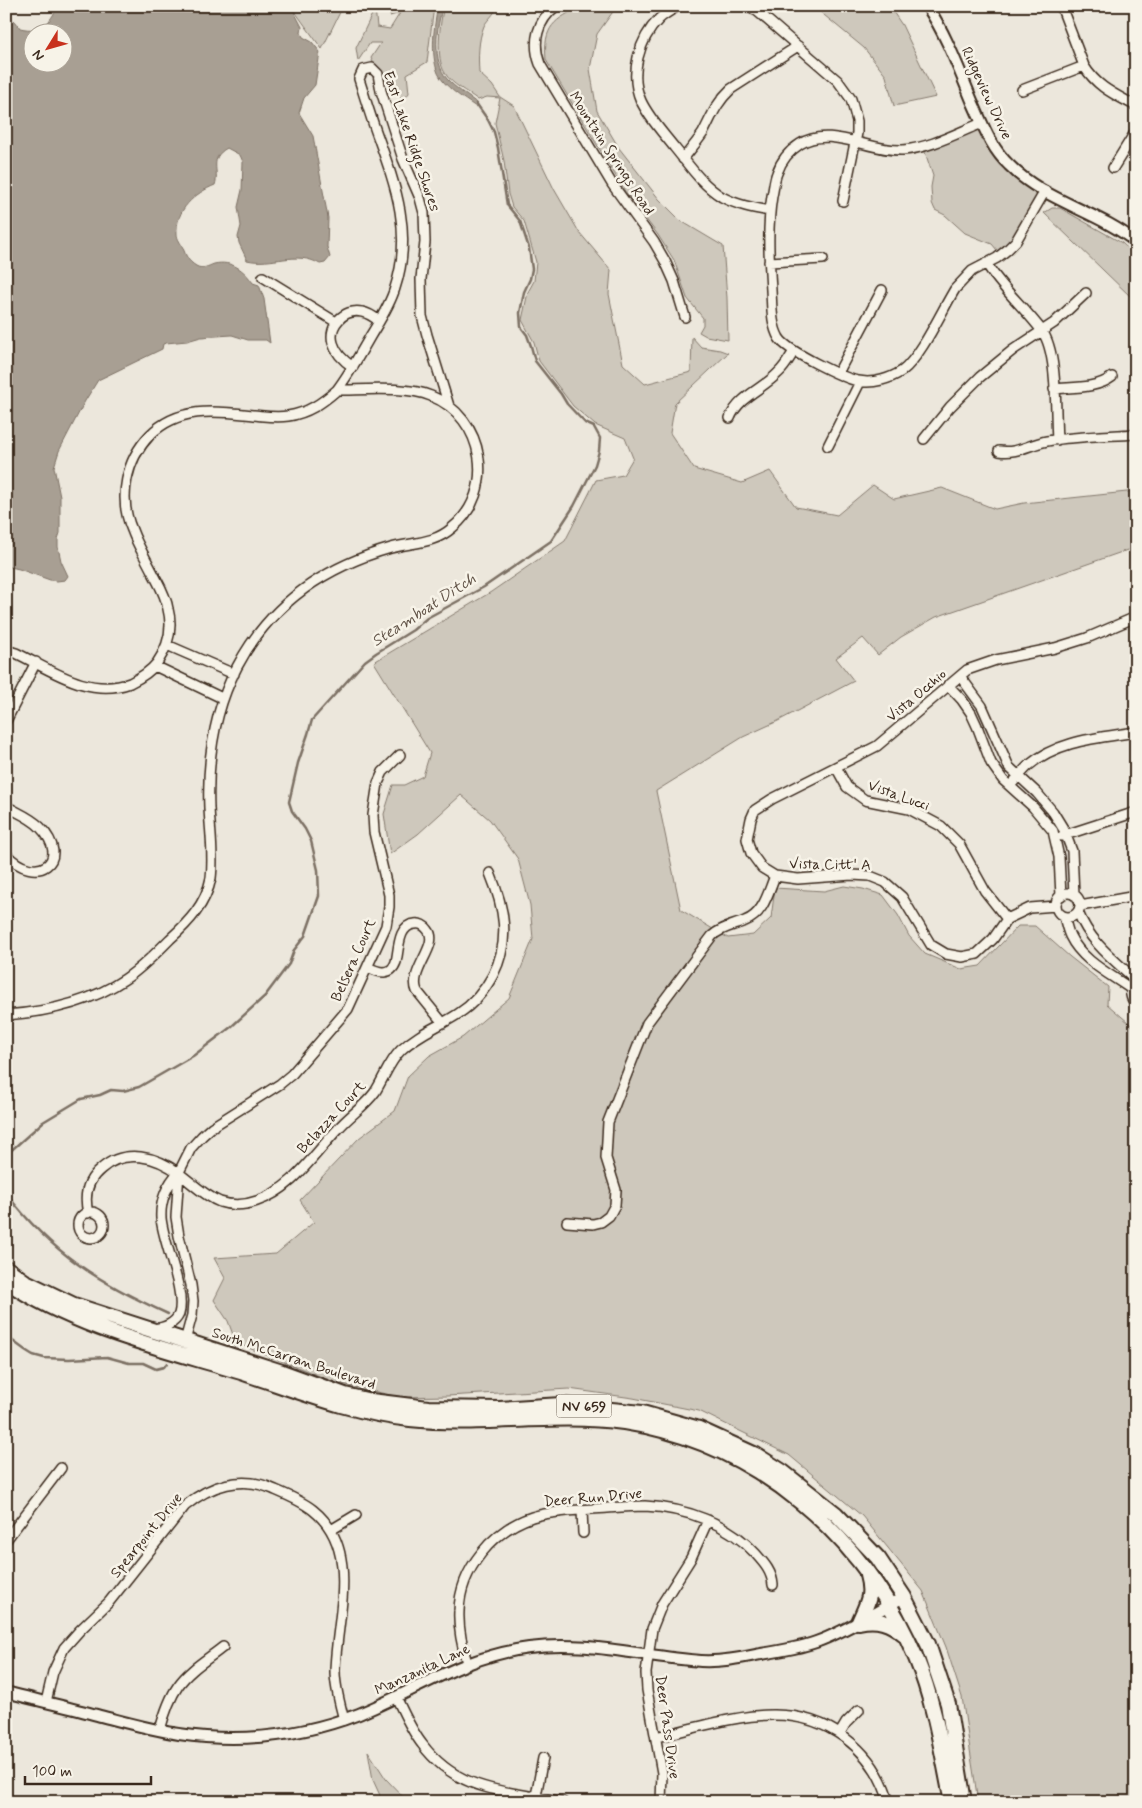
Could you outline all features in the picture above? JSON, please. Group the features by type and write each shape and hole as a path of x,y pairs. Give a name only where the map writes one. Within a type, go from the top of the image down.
{"main road":[{"name":"South McCarran Boulevard","path":"6,1268 24,1281 57,1298 98,1314 185,1340 345,1395 371,1401 428,1408 500,1409 561,1405 590,1406 642,1413 699,1429 756,1455 822,1501 878,1558 904,1597 928,1644 948,1704 964,1802"},
{"name":"South McCarran Boulevard","path":"6,1281 37,1301 66,1315 146,1344 380,1414 435,1421 595,1420 624,1422 683,1436 740,1460 803,1502 826,1524 865,1570 889,1604 917,1659 930,1699 952,1802"},
{"path":"146,1344 164,1345 185,1340"},
{"path":"859,1622 870,1599 865,1570"},
{"path":"859,1622 872,1619 886,1622 897,1628 906,1637"}],"street":[{"name":"Mountain Springs Road","path":"556,6 543,18 536,36 537,55 540,64 612,184 654,242 665,261 674,281 685,317"},
{"path":"678,6 660,18 645,39 639,53 636,79 640,99 700,180 722,196 747,207 770,211"},
{"path":"746,6 757,11 846,89 855,110 857,121 856,143 843,201"},
{"name":"Ridgeview Drive","path":"927,6 945,37 994,147 1008,164 1020,176 1113,227 1136,242"},
{"path":"1061,6 1084,66 1093,80 1103,88 1136,106"},
{"path":"684,159 702,134 715,107 731,89 798,46"},
{"path":"1022,90 1084,66"},
{"name":"East Lake Ridge Shores","path":"6,650 36,662 75,682 99,687 125,684 136,680 154,666 166,645 170,622 167,602 132,530 125,504 125,492 130,468 142,445 162,426 187,414 214,411 273,417 286,416 313,408 337,390 353,367 391,297 400,272 403,236 401,216 392,176 377,136 360,79 363,70 367,68 372,68 378,74 381,91 403,159 420,198 424,214 425,235 420,279 422,316 449,406"},
{"path":"982,123 914,149 889,150 831,137 811,139 793,149 783,161 776,176 768,226 773,322 779,338 784,344 794,351 860,382 892,377 910,364 955,289 972,271 1007,250 1016,241 1045,191"},
{"path":"1114,168 1136,131"},
{"path":"769,262 823,259"},
{"path":"986,263 1000,285 1042,331 1052,352 1057,440"},
{"path":"263,277 336,322"},
{"path":"838,373 882,290"},
{"path":"924,439 940,418 970,387 1013,350 1065,314 1086,293"},
{"path":"353,367 340,357 333,342 332,336 336,322 347,313 354,311 369,314 379,321"},
{"path":"730,418 742,400 778,374 794,351"},
{"path":"1054,389 1093,385 1106,382 1112,377"},
{"path":"828,446 860,382"},
{"path":"6,1015 25,1014 75,1002 110,988 139,968 195,915 202,904 212,866 208,773 213,735 222,698 249,648 274,615 308,586 328,572 350,562 395,547 424,543 435,539 453,528 467,513 478,486 480,456 467,425 449,406 434,397 411,391 337,390"},
{"path":"999,451 1012,452 1036,443 1057,440 1136,434"},
{"name":"Vista Occhio","path":"747,839 755,810 772,798 877,746 967,670 996,660 1055,648 1087,638 1136,617"},
{"path":"166,645 234,674"},
{"path":"6,721 36,662"},
{"path":"154,666 222,698"},
{"path":"960,676 982,706 1009,767 1037,793 1066,834 1072,851 1074,895"},
{"path":"948,685 962,700 977,726 991,763 1003,780 1033,807 1053,831 1059,857 1061,896"},
{"path":"1010,786 1029,765 1053,750 1083,740 1136,732"},
{"name":"Belsera Court","path":"146,1329 160,1328 173,1322 178,1314 179,1303 176,1281 161,1217 168,1184 178,1172 190,1148 212,1128 280,1084 292,1074 348,1009 368,968 386,926 389,907 374,832 375,796 382,772 400,755"},
{"name":"Vista Lucci","path":"836,767 847,787 865,800 909,809 941,826 959,844 985,891 1007,919"},
{"path":"6,806 30,818 39,826 46,835 53,851 50,862 46,866 32,870 17,864 6,854"},
{"path":"1055,838 1136,812"},
{"name":"Vista Citt' A","path":"747,839 751,853 762,868 775,876 798,879 852,875 870,876 886,882 902,897 931,945 946,954 962,957 977,954 993,939 1007,919 1030,908 1056,906"},
{"name":"Belazza Court","path":"88,1213 85,1196 92,1177 109,1163 127,1156 137,1156 162,1163 178,1172 209,1196 227,1204 256,1201 271,1195 292,1180 338,1128 374,1093 400,1052 414,1039 460,1013 480,995 493,974 501,954 504,926 502,906 490,873"},
{"path":"567,1222 593,1224 601,1222 609,1216 615,1205 616,1190 606,1158 608,1122 647,1023 714,934 723,928 747,921 758,913 775,876"},
{"path":"1068,893 1074,895 1078,900 1086,931 1134,984 1102,970 1079,950 1070,936 1064,917 1059,913 1056,906 1056,902 1061,896 1068,893"},
{"path":"1064,917 1074,916 1079,909 1136,896"},
{"path":"368,968 378,972 388,972 395,966 401,933 404,928 418,924 427,928 432,939 415,978 415,987 416,991 443,1022"},
{"path":"1102,970 1111,957"},
{"path":"1134,984 1131,996 1136,1004"},
{"name":"Belsera Court","path":"178,1172 176,1217 193,1301 192,1315 185,1340"},
{"path":"6,1540 61,1468"},
{"name":"Spearpoint Drive","path":"46,1702 53,1672 64,1648 109,1602 178,1513 196,1497 219,1486 233,1483 258,1484 303,1503 314,1510 331,1530 338,1545 343,1573 335,1671 337,1694 344,1720"},
{"name":"Deer Run Drive","path":"467,1663 460,1631 460,1602 468,1575 482,1552 500,1534 522,1521 553,1512 638,1506 677,1510 708,1520 732,1532 744,1541 769,1570 773,1585"},
{"path":"582,1510 583,1533"},
{"path":"331,1530 356,1515"},
{"name":"Deer Pass Drive","path":"661,1802 662,1773 646,1690 648,1654 652,1629 656,1616 691,1558 708,1520"},
{"name":"Manzanita Lane","path":"6,1692 160,1730 208,1737 257,1737 302,1731 344,1720 467,1663 508,1651 559,1645 591,1646 721,1661 806,1645 827,1638 904,1597"},
{"path":"160,1730 172,1696 180,1683 224,1647"},
{"path":"396,1697 418,1739 444,1768 472,1784 563,1802"},
{"path":"840,1733 850,1719 860,1710"},
{"path":"656,1737 755,1716 795,1716 814,1721 840,1733 869,1761 881,1780 889,1802"},
{"path":"536,1796 543,1758"}],"shaded area":[{"path":"58,6 291,6 302,27 301,33 303,37 312,42 320,52 315,85 304,98 299,113 313,136 328,218 327,247 330,257 325,263 320,264 302,258 266,261 247,260 238,237 241,226 238,207 242,190 243,162 240,155 227,148 221,152 216,161 215,185 200,193 183,210 177,225 177,236 188,258 196,266 203,268 214,264 226,263 237,267 253,283 259,285 264,299 270,343 266,340 248,340 232,335 201,337 187,341 166,343 163,344 162,349 98,380 59,451 54,467 60,497 58,547 61,561 68,576 65,580 57,581 6,566 6,17 16,22 22,28 22,72 72,72 72,22 48,22"},
{"path":"291,6 343,6 322,49"},
{"path":"390,6 434,6 427,62 407,74 409,93 403,101 378,73 371,58 381,43 370,43 358,61 356,48 375,8 377,27 390,29 400,13 390,16"},
{"path":"438,6 443,6 437,34 437,54 442,72 450,82 478,104 476,107 449,88 438,73 433,48"},
{"path":"444,6 497,6 482,31 479,49 479,73 492,85 500,97 514,106 554,189 579,232 611,270 609,294 623,364 645,384 691,372 692,337 701,347 728,353 675,403 670,433 694,469 742,483 770,471 796,507 837,515 873,485 894,499 942,488 995,509 1024,503 1136,491 1136,547 936,617 901,637 878,655 863,638 836,658 854,681 743,737 656,791 681,910 728,938 753,935 771,918 775,888 824,891 844,886 883,895 898,915 909,936 925,954 961,969 980,966 1018,926 1035,926 1108,987 1107,1004 1136,1029 1136,1802 978,1802 962,1697 946,1647 923,1591 862,1516 789,1455 699,1411 633,1398 569,1389 399,1397 337,1383 236,1343 228,1321 214,1300 225,1278 214,1258 276,1254 314,1222 300,1200 359,1138 395,1111 408,1076 429,1056 463,1037 509,998 533,939 530,905 518,859 490,820 461,795 418,834 390,854 384,814 393,785 404,785 423,776 430,753 374,662 491,592 565,541 596,480 623,475 633,458 625,438 595,425 573,406 539,361 534,342 522,320 528,292 534,281 536,262 524,221 512,207 508,194 504,161 495,123 500,98 487,97 478,100 455,84 445,73 439,49"},
{"path":"582,6 617,6 597,34 590,69 597,111 619,148 659,199 681,221 723,246 728,340 706,336 699,332 703,325 703,318 687,298 674,260 658,235 626,193 546,60 546,39 552,26 564,16"},
{"path":"813,6 889,6 902,25 936,97 894,106 886,76 864,48"},
{"path":"982,123 994,147 1045,191 1022,231 1001,255 992,244 965,233 945,215 935,210 932,203 931,187 933,176 924,149"},
{"path":"1052,208 1060,208 1122,243 1136,256 1136,307 1132,298 1044,213"},
{"path":"368,1751 386,1779 408,1802 383,1802 373,1780"}],"waterway":[{"name":"Steamboat Ditch","path":"6,1155 43,1122 81,1099 100,1095 111,1090 123,1091 139,1087 193,1056 231,1027 265,996 289,964 294,950 305,936 319,896 318,870 311,841 292,811 289,802 298,763 312,720 365,661 413,630 427,618 484,587 551,541 574,506 595,465 600,438 594,427 585,423 567,404 535,361 527,335 521,327 520,313 524,292 532,269 529,248 520,221 507,205 494,132 476,103"},
{"name":"Steamboat Ditch","path":"6,1193 41,1233 79,1265 120,1291 168,1314"},
{"name":"Steamboat Ditch","path":"6,1336 33,1355 44,1358 107,1357 129,1363 143,1363 156,1369 164,1367 167,1363"},
{"name":"Steamboat Ditch","path":"6,1792 22,1802"},
{"path":"375,1798 376,1802"}]}
